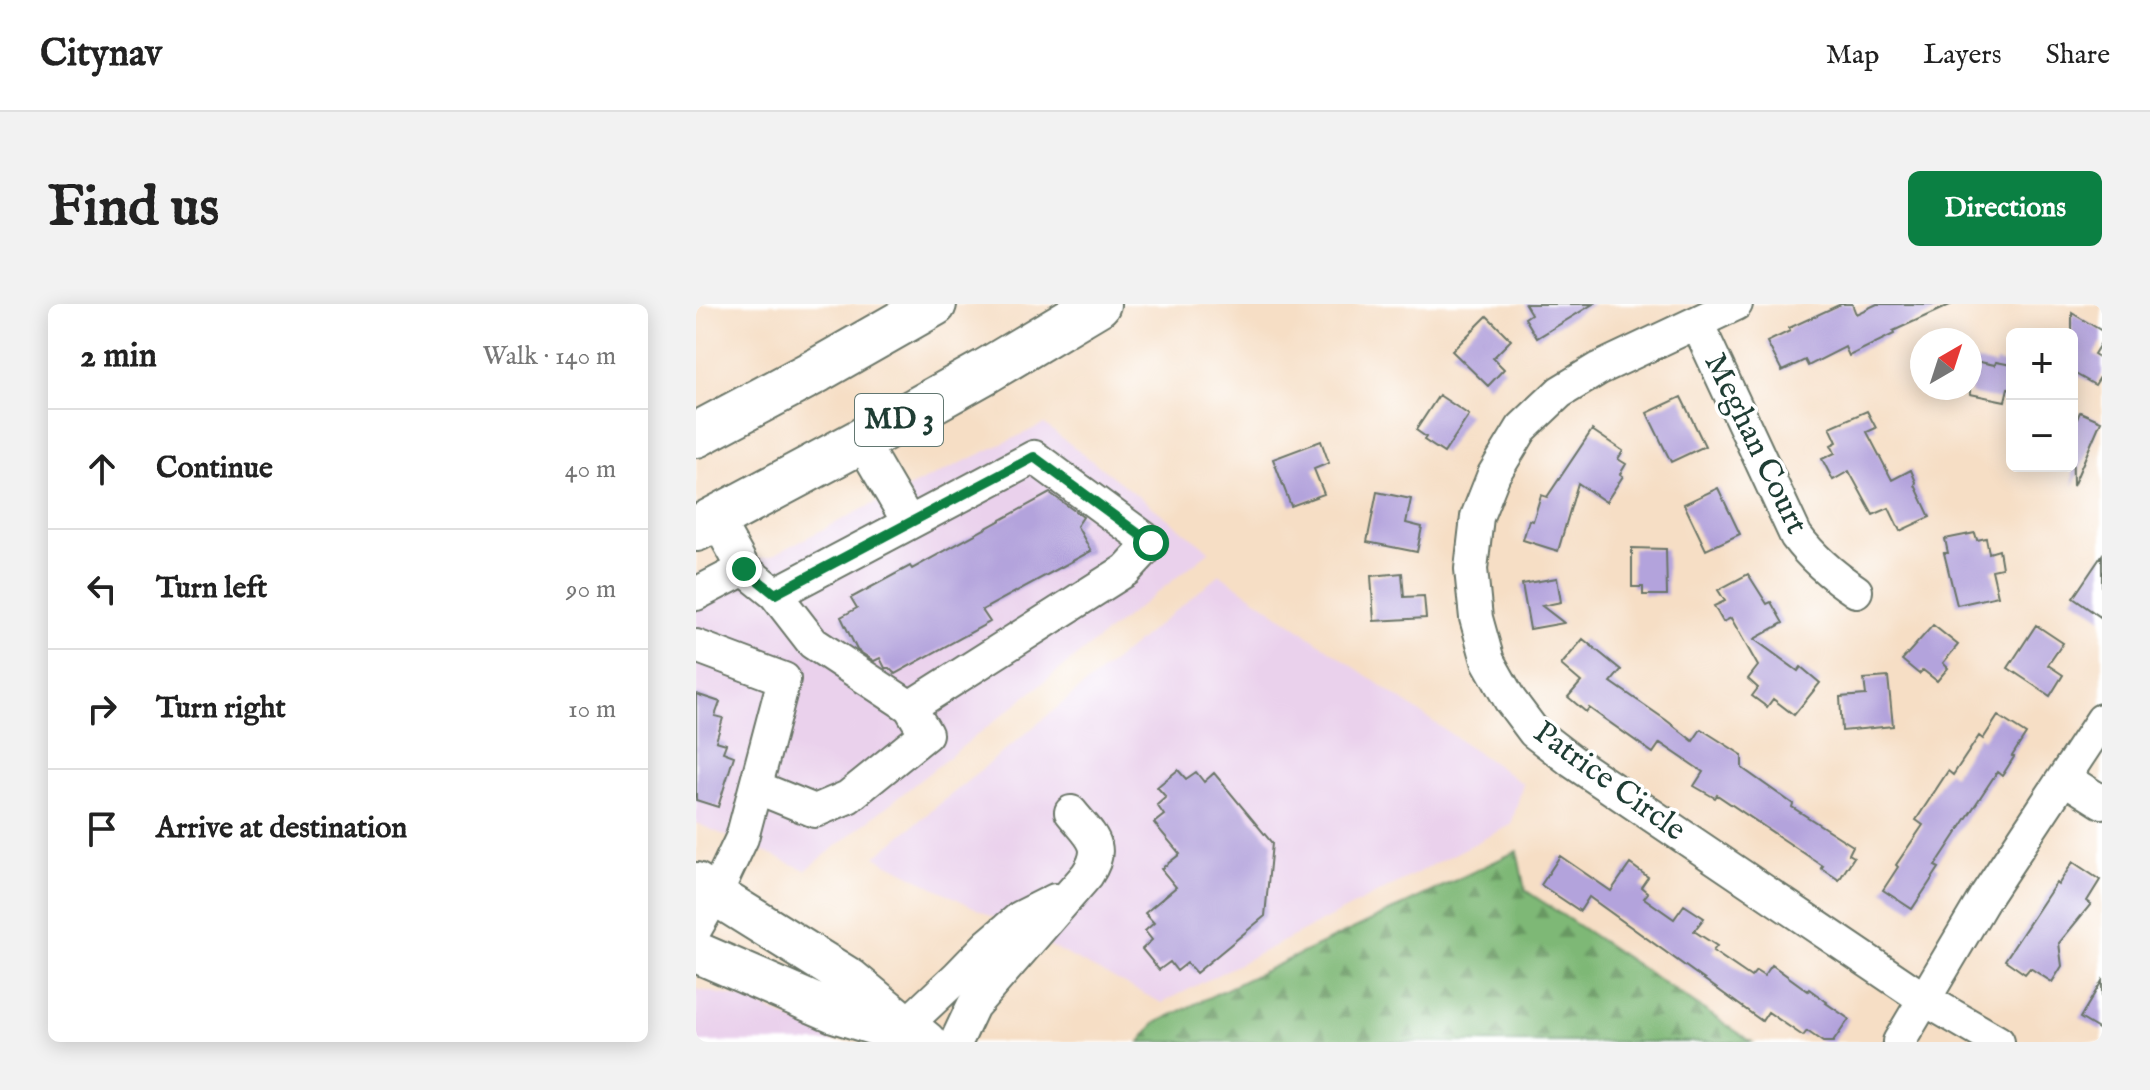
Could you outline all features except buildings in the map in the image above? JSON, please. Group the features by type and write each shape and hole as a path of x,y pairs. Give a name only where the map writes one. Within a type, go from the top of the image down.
{"highway":[{"name":"MD 3","path":"696,435 934,304"},
{"name":"MD 3","path":"706,524 986,371 1098,304"}],"main road":[{"path":"702,902 850,979 928,1038"},
{"path":"696,952 834,1012 928,1038"}],"street":[{"name":"Patrice Circle","path":"1736,304 1598,369 1560,392 1522,428 1494,474 1477,517 1471,569 1476,618 1488,661 1510,700 1534,732 1573,762 1924,999 1998,1042"},
{"name":"Meghan Court","path":"1697,323 1796,536 1829,574 1856,591"},
{"path":"861,441 909,523"},
{"path":"775,594 1034,457 1151,543 1126,570 910,707"},
{"path":"706,524 744,569 775,594 813,643 910,707 926,734 848,797 815,811 756,787"},
{"path":"696,594 744,569"},
{"path":"696,646 784,679 742,838 702,902"},
{"path":"1899,1042 1985,897 2102,720"},
{"path":"2064,778 2102,802"},
{"path":"928,1038 973,1006 1096,862 1097,850 1091,837 1071,812"},
{"path":"928,1038 958,976 988,945 1021,917 1069,894"}],"shaded area":[{"path":"1044,424 1210,551 806,870 696,823 696,575 712,567 771,556"},
{"path":"1220,574 1523,784 1511,825 1162,1003 875,857"},
{"path":"696,989 747,999 835,1042 696,1042"}],"green space":[{"path":"1517,851 1525,890 1752,1042 1140,1042 1155,1023"}],"route":[{"path":"744,569 775,594 1034,457 1151,543"}]}
